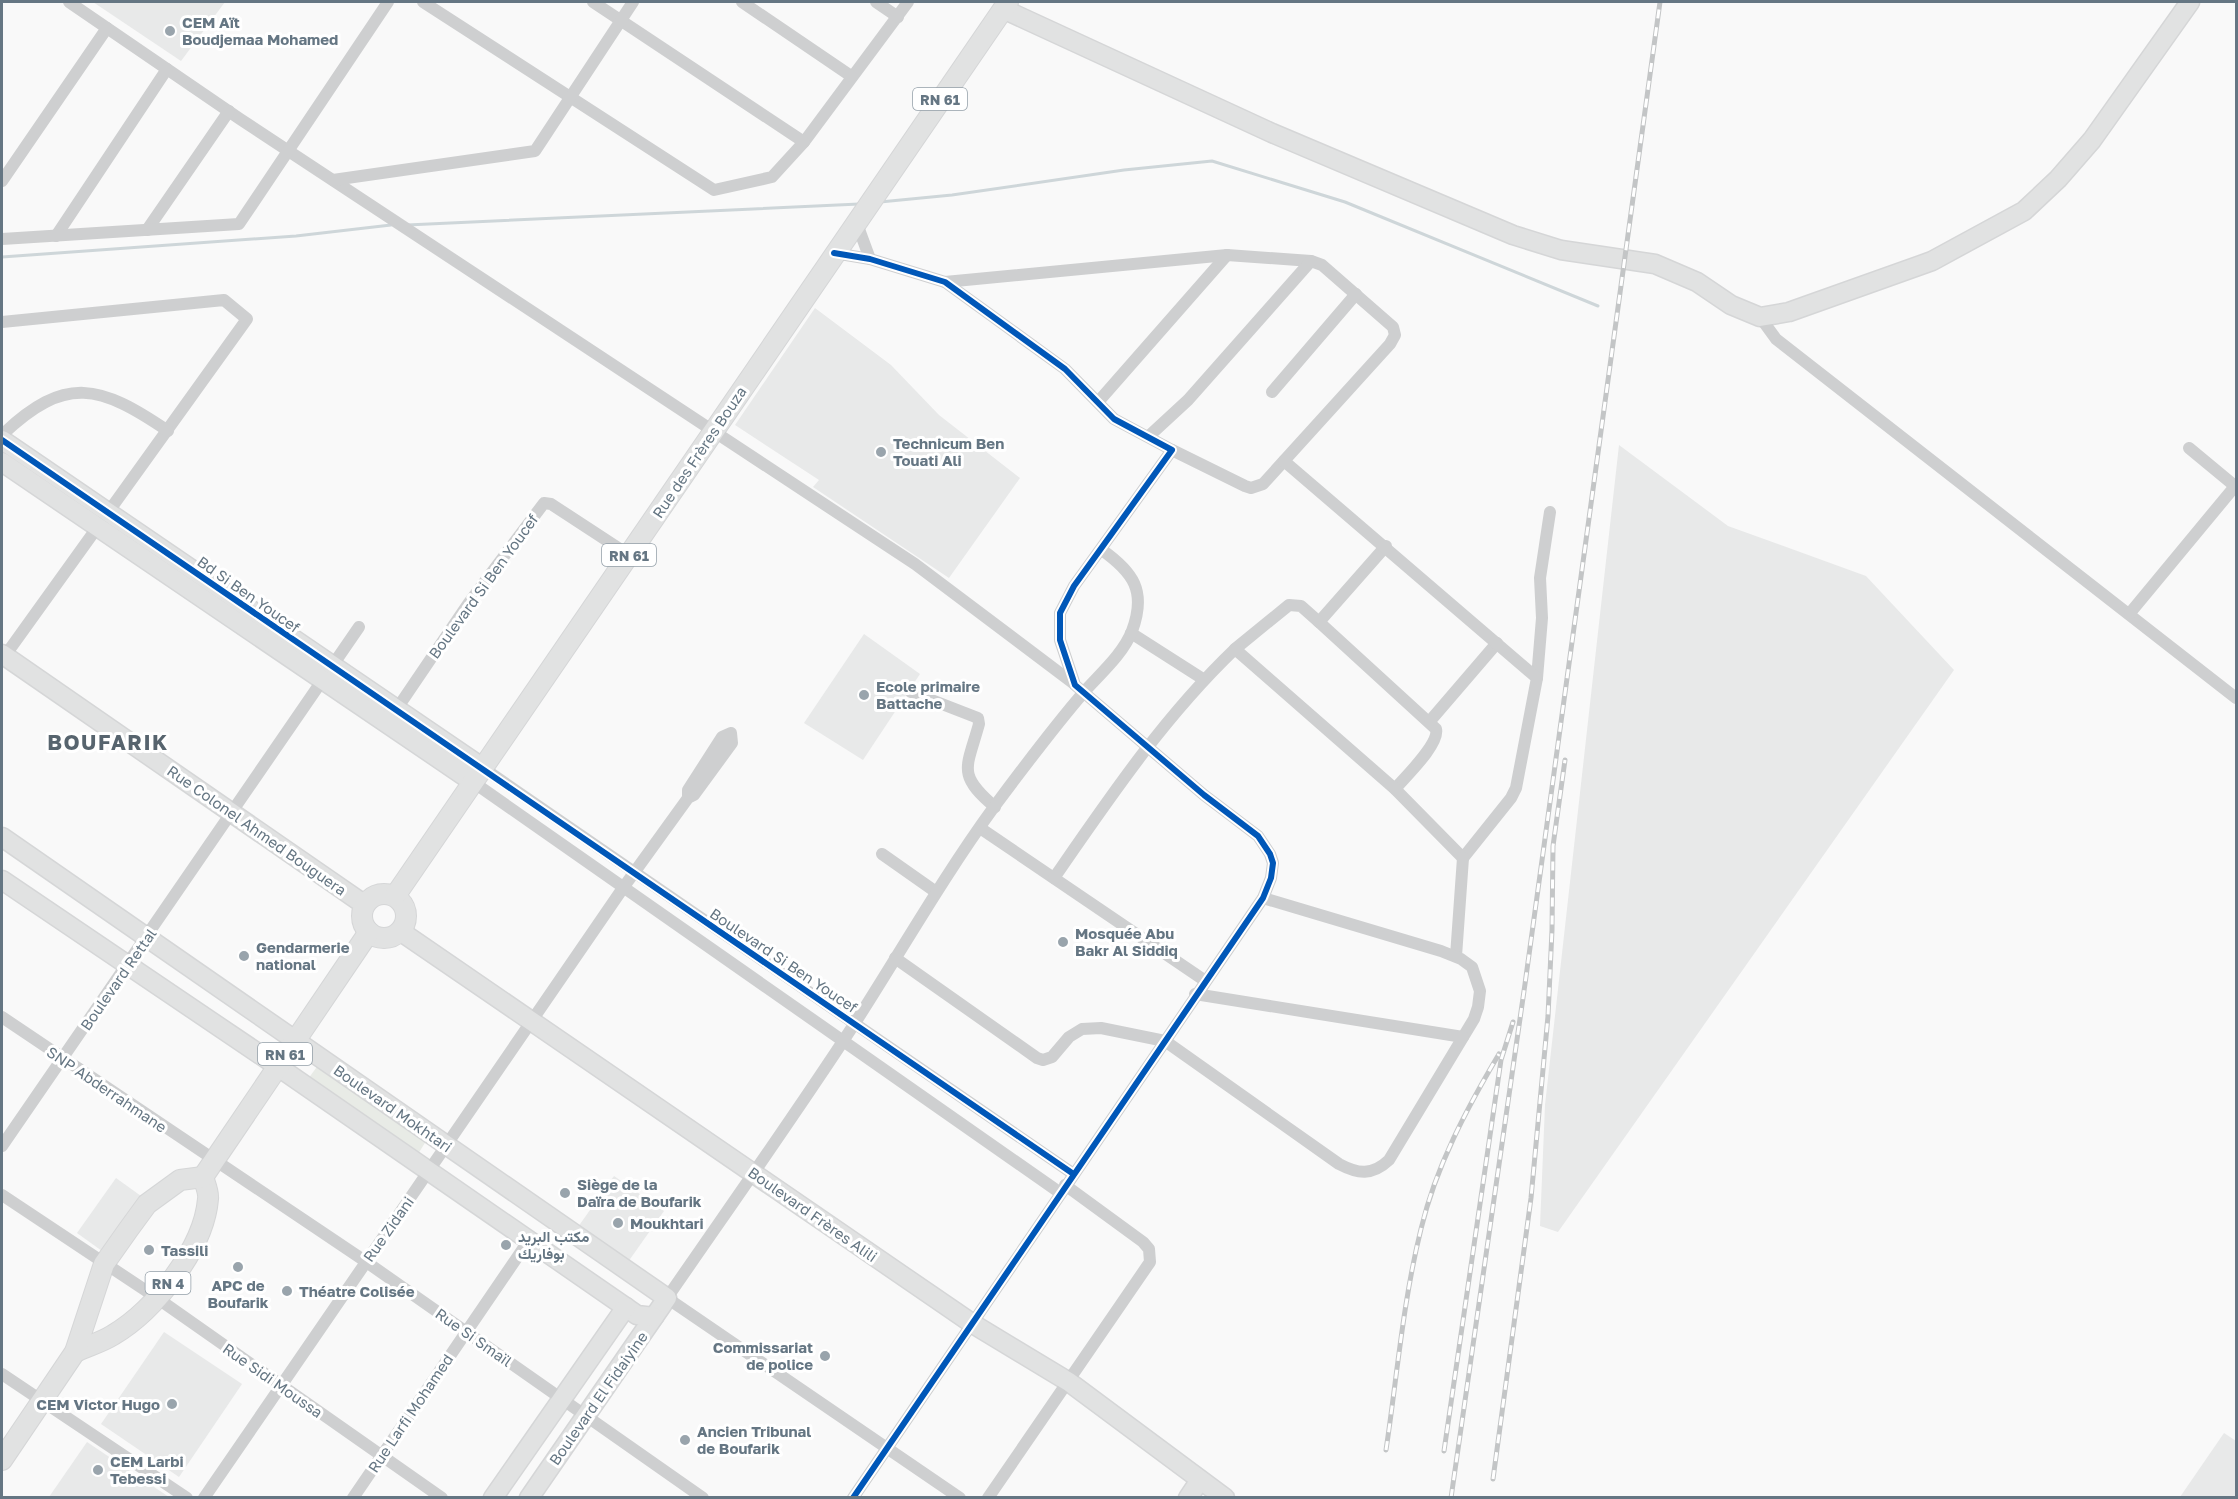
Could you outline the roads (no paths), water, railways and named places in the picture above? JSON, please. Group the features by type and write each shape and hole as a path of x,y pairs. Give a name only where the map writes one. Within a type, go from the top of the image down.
{"main road":[{"name":"Rue des Frères Bouza","path":"395,896 878,190 1001,4"},
{"path":"381,893 395,896 401,901 407,916 400,931 389,938 382,938 369,932 362,920 365,905 381,893"},
{"name":"RN 61","path":"208,1169 369,932"},
{"path":"2,1460 75,1352 104,1264 147,1204 180,1180 208,1169"},
{"name":"RN 4","path":"75,1352 114,1335 157,1298 183,1263 201,1231 208,1197 208,1169"}],"street":[{"path":"69,2 287,150 915,564 1079,688 1204,795 1258,836 1270,854 1273,863 1265,893 853,1497"},
{"path":"2,239 238,224 388,2"},
{"path":"423,2 714,190 772,177 804,142 851,75 908,2"},
{"path":"593,2 804,142"},
{"path":"333,180 535,151 633,2"},
{"path":"742,2 851,75"},
{"path":"876,2 898,17"},
{"path":"1760,317 1789,312 1932,261 2024,211 2058,179 2092,140 2190,2"},
{"path":"1001,4 1272,134 1513,236 1561,250 1655,264 1697,282 1731,305 1760,317 1776,339 2236,698"},
{"path":"2,181 107,28"},
{"path":"56,236 167,69"},
{"path":"147,230 229,111"},
{"path":"859,217 870,259"},
{"path":"834,253 870,259 945,282 1065,369 1123,425 1251,488 1263,484 1393,340 1395,330 1391,323 1322,265 1311,261 1227,255 945,282"},
{"path":"1098,402 1227,255"},
{"path":"1149,436 1188,400 1311,261"},
{"path":"1272,392 1356,294"},
{"path":"2,322 224,300 247,319 2,657"},
{"path":"2,435 25,412 48,400 81,391 107,395 140,412 168,431"},
{"name":"Bd Si Ben Youcef","path":"2,440 107,511 181,572 478,775"},
{"path":"2130,613 2236,485 2189,448"},
{"path":"1079,688 1060,640 1060,613 1074,586 1172,450"},
{"path":"1284,460 1537,678"},
{"name":"Bd Si Ben Youcef","path":"2,462 96,526 181,572"},
{"name":"Boulevard Si Ben Youcef","path":"392,717 468,604 544,503 551,504 629,555"},
{"path":"1455,956 1463,858 1516,788 1537,678 1542,618 1540,578 1550,512"},
{"path":"1319,622 1386,546"},
{"path":"960,1497 667,1298 843,1041 936,892 994,807 1079,688 1118,654 1131,633 1137,617 1134,579 1124,566 1102,550"},
{"path":"1054,878 1147,745 1203,679 1235,649 1289,605 1301,606 1430,722 1437,733 1434,743 1395,789"},
{"name":"Boulevard Rettal","path":"2,1146 359,627"},
{"path":"1131,633 1203,679"},
{"path":"1430,722 1497,643"},
{"path":"1235,649 1395,789 1463,858"},
{"name":"Rue Colonel Ahmed Bouguera","path":"2,657 365,905"},
{"path":"911,692 978,718 979,724 966,769 972,785 994,807"},
{"path":"731,733 732,743 694,795 687,798 688,790 722,737 731,733"},
{"name":"Boulevard Si Ben Youcef","path":"478,775 635,872 1072,1173"},
{"name":"Boulevard Si Ben Youcef","path":"478,775 623,888 843,1041 1143,1242 1149,1249 1151,1258 1149,1267 1069,1382"},
{"name":"Rue Zidani","path":"204,1497 687,798"},
{"path":"980,828 1204,980"},
{"name":"Boulevard Mokhtari","path":"2,837 667,1298"},
{"path":"882,854 936,892"},
{"name":"Boulevard Mokhtari","path":"2,880 277,1066 637,1315 654,1317"},
{"path":"895,958 1043,1060 1052,1057 1069,1037 1082,1029 1101,1028 1165,1041 1339,1164 1350,1170 1367,1173 1376,1170 1389,1160 1474,1019 1480,991 1478,978 1472,967 1455,956 1265,893"},
{"name":"Boulevard Frères Alili","path":"400,931 973,1324 1069,1382 1225,1497"},
{"path":"1195,994 1463,1037"},
{"name":"SNP Abderrahmane","path":"2,1017 62,1059 208,1169"},
{"name":"Rue Si Smaïl","path":"208,1169 365,1261 703,1497"},
{"name":"Rue Sidi Moussa","path":"2,1195 157,1298 442,1497"},
{"name":"Rue Larfi Mohamed","path":"353,1497 529,1240"},
{"name":"Boulevard El Fidaiyine","path":"529,1497 667,1298"},
{"name":"Boulevard El Fidaiyine","path":"493,1497 626,1307"},
{"path":"2,1374 187,1497"},
{"path":"988,1497 1069,1382"},
{"path":"1188,1497 1200,1480"}],"waterway":[{"path":"880,202 952,195 1124,170 1212,161 1345,202 1598,306"},
{"path":"407,225 859,204"},
{"path":"2,257 296,236 391,225"}],"railway":[{"path":"1451,1498 1525,984 1660,2"},
{"path":"1493,1479 1531,1198 1548,1016 1553,846 1565,760"},
{"path":"1444,1451 1501,1060 1513,1022"},
{"path":"1386,1450 1409,1284 1427,1206 1454,1138 1499,1054"}],"place":[{"name":"CEM Aït Boudjemaa Mohamed","path":"170,31"},
{"name":"Technicum Ben Touati Ali","path":"881,452"},
{"name":"Ecole primaire Battache","path":"864,695"},
{"name":"Mosquée Abu Bakr Al Siddiq","path":"1063,942"},
{"name":"Gendarmerie national","path":"244,956"},
{"name":"Siège de la Daïra de Boufarik","path":"565,1193"},
{"name":"Moukhtari","path":"618,1223"},
{"name":"مكتب البريد بوفاريك","path":"506,1245"},
{"name":"Tassili","path":"149,1250"},
{"name":"APC de Boufarik","path":"238,1267"},
{"name":"Théatre Colisée","path":"287,1291"},
{"name":"Commissariat de police","path":"825,1356"},
{"name":"CEM Victor Hugo","path":"172,1404"},
{"name":"Ancien Tribunal de Boufarik","path":"685,1440"},
{"name":"CEM Larbi Tebessi","path":"98,1470"}],"district":[{"name":"BOUFARIK","path":"108,742"}]}
